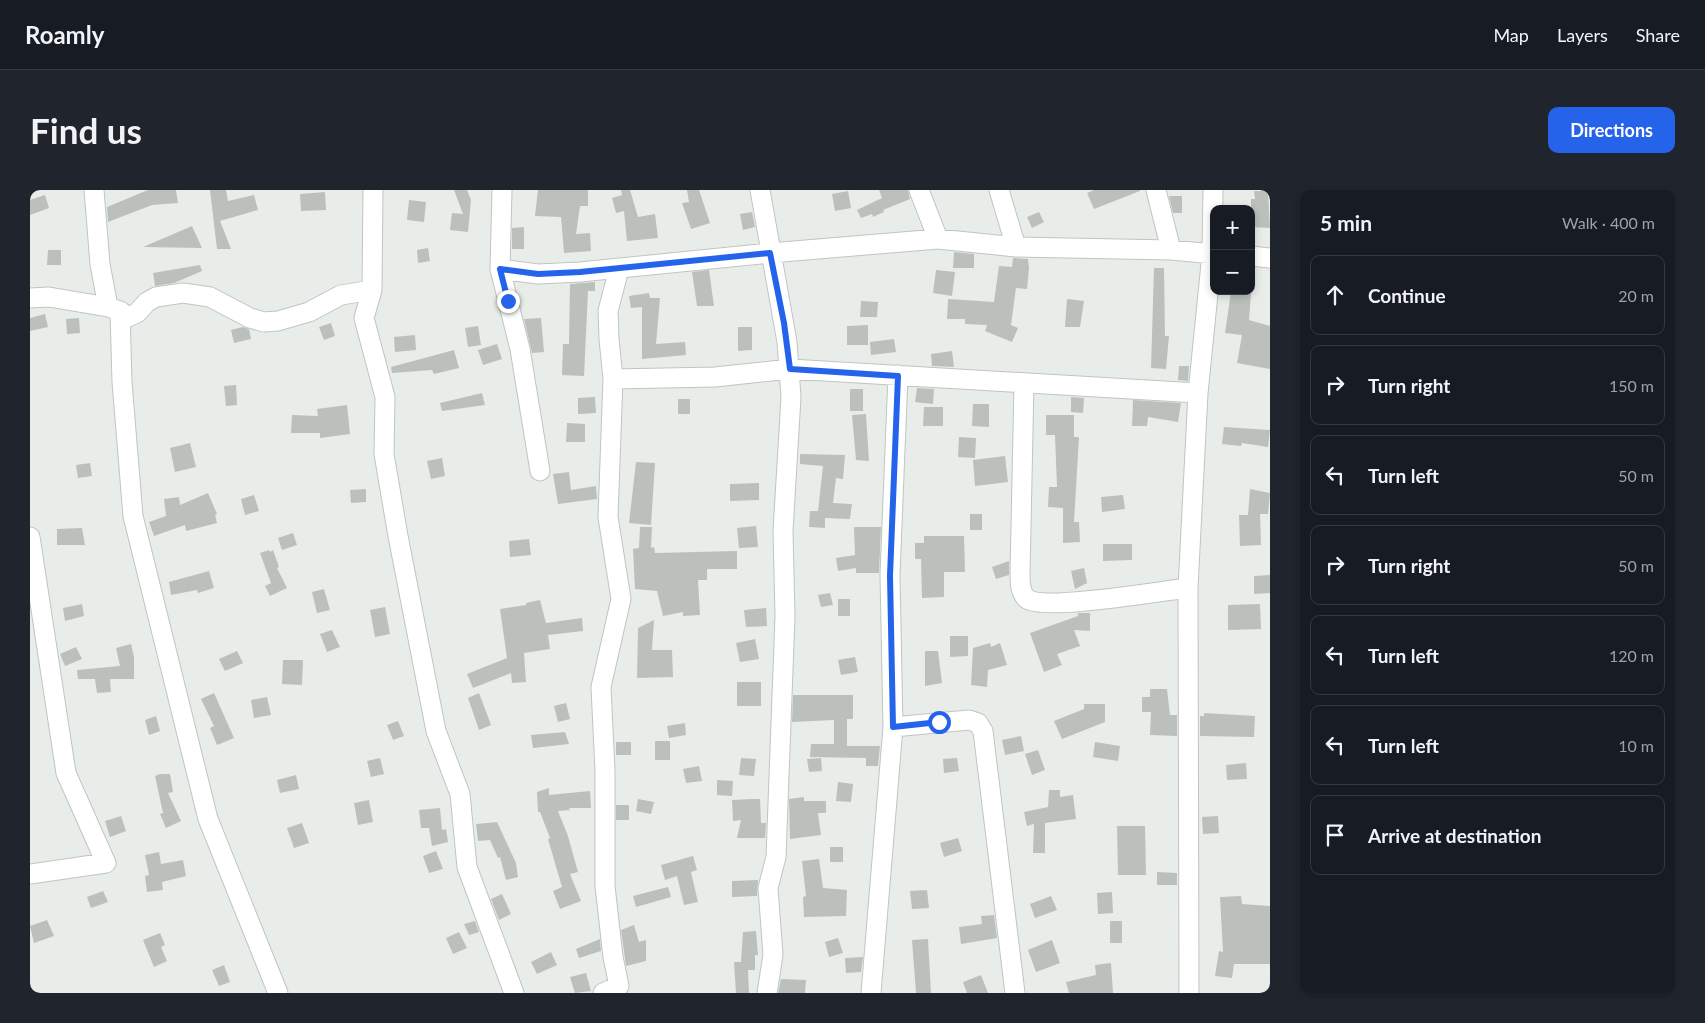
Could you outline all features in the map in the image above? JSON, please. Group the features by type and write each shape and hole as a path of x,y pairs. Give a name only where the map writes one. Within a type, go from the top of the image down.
{"street":[{"path":"94,190 100,264 114,309 133,516 208,819 278,993"},
{"path":"373,190 372,290 364,318 385,397 384,454 436,731 460,794 467,867 514,993"},
{"path":"502,190 500,269 520,349 540,471"},
{"path":"760,190 784,323 790,369 791,397 782,531 785,616 776,857 768,888 773,955 767,993"},
{"path":"919,190 938,239"},
{"path":"1000,190 1016,247"},
{"path":"1156,190 1171,250"},
{"path":"1213,190 1213,250"},
{"path":"500,269 538,274 619,269 770,253 938,239 1016,247 1171,250 1210,254"},
{"path":"1255,256 1270,258"},
{"path":"603,993 620,986 613,957 605,886 605,771 601,687 621,599 608,517 613,379 608,311 619,269"},
{"path":"1189,993 1188,588 1198,393 1210,282"},
{"path":"30,298 49,297 114,309 128,317 133,316 147,302 156,297 183,293 210,297 250,318 264,322 278,321 310,312 341,295 372,290"},
{"path":"613,379 715,377 790,369 1198,393"},
{"path":"871,993 893,727 890,576 898,376"},
{"path":"1024,383 1020,574 1021,590 1026,598 1039,604 1061,603 1188,588"},
{"path":"30,537 66,773 106,863 30,874"},
{"path":"893,727 969,720 978,723 983,731 1015,993"}],"building":[{"path":"148,190 176,190 178,203 152,205 108,222 107,207"},
{"path":"210,190 226,190 228,201 254,195 258,210 220,221 231,249 217,249"},
{"path":"454,190 467,190 471,200 468,232 450,230 452,213 463,214"},
{"path":"538,190 588,190 588,206 580,206 576,234 590,233 591,251 564,253 561,217 535,216"},
{"path":"621,190 630,190 638,217 655,214 658,238 627,241 624,211 616,213 612,198 622,195"},
{"path":"687,190 699,190 710,223 691,229 682,203 689,202"},
{"path":"879,190 908,190 910,199 883,210 884,212 873,217 872,214 861,218 857,210 882,198"},
{"path":"1094,190 1140,191 1094,209 1087,193"},
{"path":"848,191 851,208 835,211 832,194"},
{"path":"1254,191 1268,191 1270,228 1255,227 1255,205 1251,205 1251,199 1255,199"},
{"path":"325,192 326,210 301,211 300,194"},
{"path":"45,195 49,208 30,215 30,200"},
{"path":"1169,196 1182,196 1182,213 1173,213"},
{"path":"409,200 426,202 424,222 407,220"},
{"path":"752,212 755,227 743,230 740,214"},
{"path":"1039,212 1044,222 1032,228 1027,217"},
{"path":"192,226 202,248 143,247"},
{"path":"524,227 524,249 512,249 512,228"},
{"path":"428,248 430,261 418,263 417,250"},
{"path":"48,250 61,250 61,265 47,265"},
{"path":"954,252 974,254 974,268 953,268"},
{"path":"1013,258 1028,259 1029,268 1027,289 1016,288 1011,325 1018,328 1012,342 985,331 987,325 965,324 965,319 947,319 948,299 994,302 999,266 1012,267"},
{"path":"200,265 202,271 174,283 155,286 153,273"},
{"path":"1154,268 1164,268 1165,336 1169,336 1166,369 1151,368"},
{"path":"709,270 714,306 697,306 692,272"},
{"path":"936,270 955,272 952,296 933,293"},
{"path":"595,282 595,291 588,291 584,376 562,375 563,344 569,344 570,284"},
{"path":"649,293 650,298 660,298 656,344 685,342 686,355 642,359 642,307 631,308 629,296"},
{"path":"1231,295 1251,295 1249,320 1270,326 1270,369 1237,363 1242,335 1225,333"},
{"path":"1067,299 1084,301 1080,327 1065,327"},
{"path":"861,301 878,302 877,317 860,317"},
{"path":"45,314 48,327 30,331 30,318"},
{"path":"79,318 80,333 67,334 66,319"},
{"path":"541,318 544,352 532,353 524,319"},
{"path":"331,323 335,336 324,340 319,327"},
{"path":"868,325 868,345 847,345 847,326"},
{"path":"478,326 481,345 468,347 465,328"},
{"path":"243,327 249,329 251,339 234,343 231,330"},
{"path":"738,327 752,327 752,350 738,351"},
{"path":"415,335 416,350 395,352 394,337"},
{"path":"894,339 896,352 871,355 870,342"},
{"path":"497,344 502,359 483,365 478,350"},
{"path":"454,350 459,368 434,374 432,370 392,373 391,367"},
{"path":"952,351 954,367 932,366 931,354"},
{"path":"1179,366 1189,366 1188,381 1178,380"},
{"path":"236,385 237,405 226,406 224,386"},
{"path":"917,388 934,389 933,404 915,402"},
{"path":"850,389 863,389 863,411 850,411"},
{"path":"482,393 485,405 442,411 440,403"},
{"path":"595,397 596,413 578,414 578,398"},
{"path":"1071,397 1084,398 1083,413 1071,412"},
{"path":"678,399 690,399 690,414 678,414"},
{"path":"1133,400 1181,403 1178,422 1148,417 1147,426 1132,426"},
{"path":"973,404 989,404 989,427 972,426"},
{"path":"347,405 350,434 320,438 320,433 291,433 292,415 318,416 317,409"},
{"path":"924,407 943,407 943,426 923,426"},
{"path":"866,414 869,461 856,460 852,415"},
{"path":"1046,415 1074,415 1074,437 1079,437 1074,522 1079,522 1080,542 1063,543 1063,508 1048,507 1049,487 1057,487 1055,435 1046,435"},
{"path":"567,423 585,424 585,442 566,442"},
{"path":"1224,427 1270,430 1268,447 1242,443 1241,446 1222,444"},
{"path":"959,437 976,438 975,458 958,457"},
{"path":"190,443 196,467 175,472 170,448"},
{"path":"800,454 845,455 843,479 836,478 833,503 852,504 850,519 825,518 825,528 809,527 810,511 818,511 823,466 800,464"},
{"path":"1005,456 1008,482 975,486 973,460"},
{"path":"442,458 445,476 431,479 427,461"},
{"path":"636,462 655,463 651,525 629,523"},
{"path":"90,463 92,476 78,478 76,465"},
{"path":"569,472 571,490 596,486 597,499 558,504 553,474"},
{"path":"759,483 759,500 730,501 730,484"},
{"path":"366,489 366,502 351,503 350,490"},
{"path":"1250,489 1270,493 1268,514 1260,514 1261,545 1240,546 1239,515 1248,515"},
{"path":"208,493 217,514 215,515 217,523 186,531 185,525 154,536 149,522 166,516 164,499 179,497 180,505"},
{"path":"254,495 259,511 245,515 241,499"},
{"path":"1123,495 1125,509 1102,512 1101,497"},
{"path":"970,514 982,514 982,530 970,530"},
{"path":"756,526 758,547 739,548 737,528"},
{"path":"640,527 652,527 651,548 654,547 655,553 737,551 737,569 707,569 707,580 698,580 700,615 683,616 683,612 663,616 657,591 635,589 633,549 639,548"},
{"path":"854,527 881,527 879,573 856,573 856,568 838,571 836,558 855,555"},
{"path":"82,528 85,545 57,545 57,529"},
{"path":"293,533 297,545 282,550 278,538"},
{"path":"924,536 964,536 965,572 944,572 944,597 922,598 921,559 915,559 915,543 924,543"},
{"path":"529,539 531,555 510,557 509,541"},
{"path":"1103,544 1132,544 1132,560 1103,561"},
{"path":"269,550 270,552 273,550 279,567 277,568 287,588 270,596 265,586 271,583 260,553"},
{"path":"1009,561 1009,575 996,579 992,567"},
{"path":"1084,568 1087,583 1075,589 1071,571"},
{"path":"209,571 214,588 198,593 197,590 171,595 169,582"},
{"path":"1270,575 1270,593 1254,594 1254,576"},
{"path":"324,589 330,610 317,613 312,592"},
{"path":"830,593 833,605 821,607 818,595"},
{"path":"838,599 850,599 850,616 838,616"},
{"path":"540,600 546,623 582,618 583,631 548,635 550,649 524,653 526,682 512,683 511,673 473,688 467,674 507,658 500,609 526,605 526,603"},
{"path":"82,604 84,616 65,621 63,608"},
{"path":"1260,604 1261,629 1228,630 1228,605"},
{"path":"385,607 390,634 375,637 370,610"},
{"path":"766,608 767,626 746,627 744,610"},
{"path":"1078,613 1090,613 1090,631 1074,630 1080,646 1057,654 1062,665 1044,672 1030,633 1078,616"},
{"path":"654,620 652,650 672,650 673,677 637,678 638,628"},
{"path":"332,630 340,647 327,652 320,634"},
{"path":"950,636 968,636 968,656 950,657"},
{"path":"755,639 759,659 740,662 736,643"},
{"path":"990,643 991,647 1000,643 1007,665 988,670 987,687 971,685 973,648"},
{"path":"131,644 134,657 134,679 110,679 111,692 97,693 95,679 78,679 77,670 120,666 116,648"},
{"path":"76,647 82,659 65,666 60,654"},
{"path":"237,651 243,663 225,671 219,659"},
{"path":"925,651 938,651 942,683 925,686"},
{"path":"855,657 858,672 841,675 838,660"},
{"path":"283,660 303,660 302,685 282,684"},
{"path":"737,682 761,682 761,706 737,706"},
{"path":"1150,689 1167,689 1170,715 1177,715 1177,736 1150,735 1151,712 1142,712 1142,697 1150,697"},
{"path":"214,693 234,738 217,745 210,728 214,726 201,699"},
{"path":"479,693 491,725 479,730 468,698"},
{"path":"793,695 853,695 853,719 847,719 847,746 880,746 878,766 866,766 866,758 810,757 811,744 834,744 834,720 792,722"},
{"path":"267,697 271,715 254,718 251,700"},
{"path":"566,703 570,719 558,722 554,706"},
{"path":"1084,704 1105,704 1105,722 1062,739 1054,721 1084,709"},
{"path":"1204,713 1255,716 1254,737 1200,736 1200,716 1204,716"},
{"path":"156,716 160,731 149,735 145,720"},
{"path":"398,721 404,736 393,740 387,725"},
{"path":"685,723 686,735 669,738 667,726"},
{"path":"565,732 569,744 533,748 531,735"},
{"path":"1021,736 1024,751 1005,755 1002,740"},
{"path":"655,741 670,741 670,760 655,760"},
{"path":"616,742 631,742 631,755 616,755"},
{"path":"1095,742 1120,746 1118,761 1093,757"},
{"path":"1038,750 1045,770 1032,775 1025,754"},
{"path":"380,758 384,774 371,777 367,761"},
{"path":"741,758 756,759 754,776 739,775"},
{"path":"821,758 822,771 809,772 807,759"},
{"path":"957,758 959,771 944,773 943,759"},
{"path":"1246,763 1247,779 1227,780 1226,765"},
{"path":"699,766 702,781 686,783 683,769"},
{"path":"170,774 173,792 168,793 181,821 166,828 160,814 163,813 155,776"},
{"path":"296,775 299,789 280,793 277,780"},
{"path":"717,780 733,781 732,796 717,795"},
{"path":"838,782 853,784 851,802 836,801"},
{"path":"549,788 549,795 590,791 591,808 569,808 570,810 558,811 568,836 578,872 570,874 581,901 560,909 553,891 562,887 548,839 550,838 540,812 538,812 537,792"},
{"path":"1049,790 1060,790 1060,797 1073,795 1076,819 1045,823 1045,853 1033,853 1034,824 1027,826 1024,812 1048,807"},
{"path":"804,797 804,801 826,801 826,813 818,813 821,835 790,839 789,799"},
{"path":"638,799 654,802 651,814 636,811"},
{"path":"760,799 761,823 766,823 765,838 737,838 741,820 733,821 732,800"},
{"path":"369,800 373,822 358,825 354,803"},
{"path":"616,805 629,805 629,820 616,820"},
{"path":"440,808 442,830 446,829 448,842 432,846 429,828 421,828 419,810"},
{"path":"121,816 126,831 110,837 105,821"},
{"path":"1218,816 1219,833 1203,834 1202,817"},
{"path":"497,822 516,863 518,877 506,880 500,857 498,858 490,840 478,841 476,824"},
{"path":"302,823 309,843 294,848 287,828"},
{"path":"1117,826 1145,826 1146,875 1118,875"},
{"path":"958,838 962,851 944,857 940,843"},
{"path":"830,847 843,847 843,862 830,862"},
{"path":"436,851 443,869 429,873 423,856"},
{"path":"159,852 161,864 183,860 186,876 162,882 163,890 147,892 145,876 149,875 145,855"},
{"path":"693,856 697,870 691,872 698,902 684,905 677,876 665,880 661,865"},
{"path":"819,859 823,888 847,890 846,916 804,917 803,897 806,896 802,861"},
{"path":"1157,872 1177,873 1177,885 1157,885"},
{"path":"758,880 757,896 732,897 732,881"},
{"path":"668,887 671,897 636,907 633,896"},
{"path":"927,890 929,908 912,909 910,891"},
{"path":"103,891 108,902 91,908 87,897"},
{"path":"1112,892 1113,913 1098,914 1097,893"},
{"path":"502,894 511,914 499,920 491,899"},
{"path":"1051,896 1057,910 1035,918 1030,904"},
{"path":"1241,896 1242,904 1270,906 1270,964 1234,964 1232,978 1215,976 1219,951 1223,952 1220,897"},
{"path":"994,915 997,938 961,944 959,927 982,924 981,916"},
{"path":"47,920 54,936 34,943 30,926"},
{"path":"475,921 479,932 469,935 464,924"},
{"path":"1110,921 1122,921 1122,943 1110,943"},
{"path":"634,925 639,942 646,940 646,961 626,966 621,930"},
{"path":"756,931 758,955 755,955 755,970 748,970 749,993 736,993 734,962 741,962 743,932"},
{"path":"459,932 467,948 453,954 446,938"},
{"path":"160,933 165,945 161,947 167,961 154,967 143,940"},
{"path":"838,938 843,953 829,957 825,942"},
{"path":"600,939 601,951 579,958 576,949"},
{"path":"928,939 931,993 916,993 912,940"},
{"path":"1052,940 1060,963 1036,972 1028,950"},
{"path":"551,952 557,965 537,974 531,962"},
{"path":"863,957 861,972 846,973 845,958"},
{"path":"1111,963 1113,993 1069,993 1066,982 1096,975 1095,965"},
{"path":"224,965 230,982 219,986 212,970"},
{"path":"586,973 591,991 575,993 570,977"},
{"path":"981,975 988,993 967,993 963,982"},
{"path":"781,979 806,980 805,993 778,993"}],"route":[{"path":"508,301 500,269 538,274 580,272 770,253 784,323 790,369 898,376 890,576 893,727 939,722"}]}
